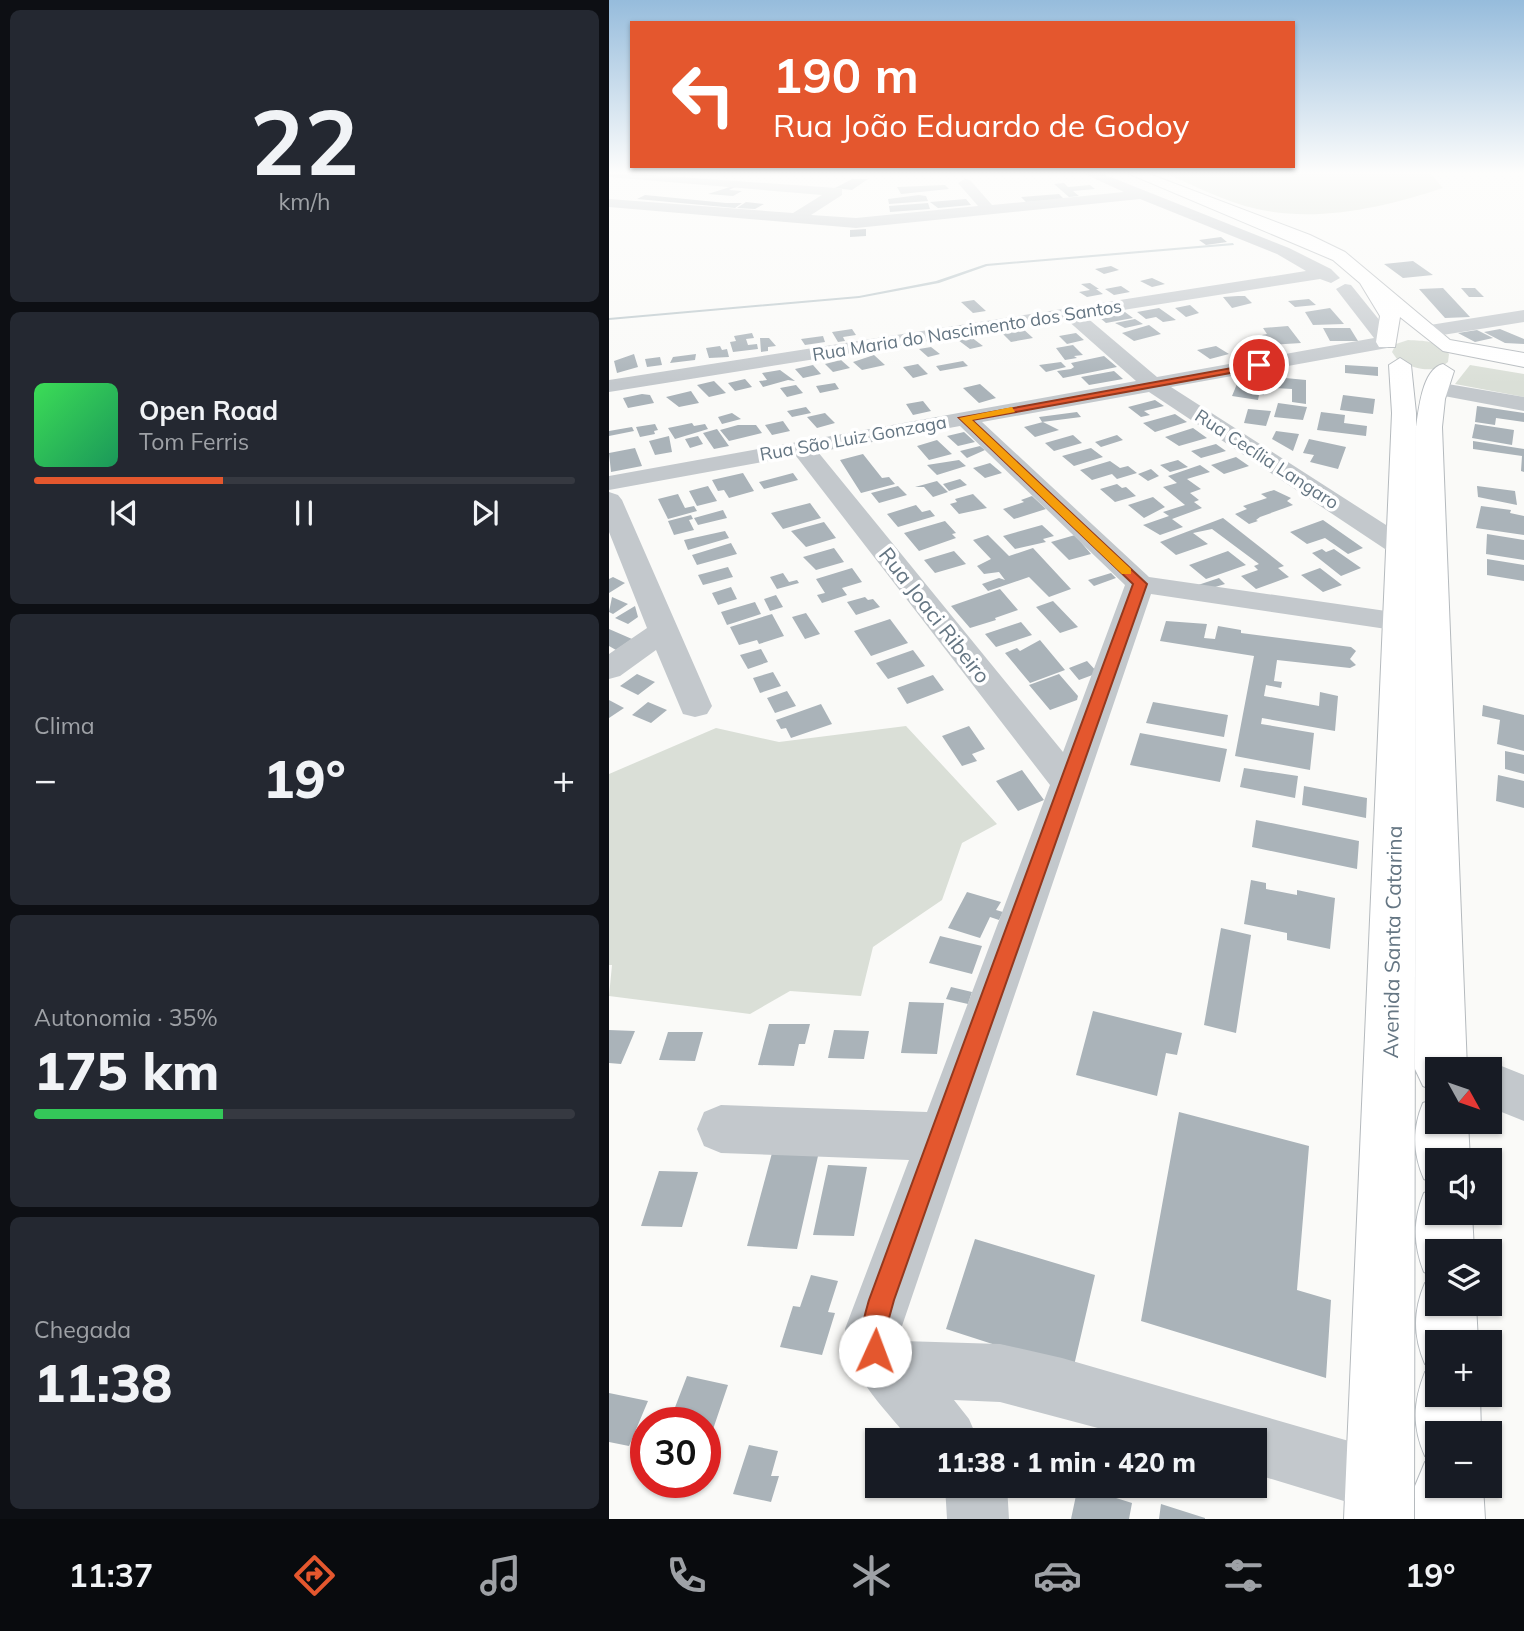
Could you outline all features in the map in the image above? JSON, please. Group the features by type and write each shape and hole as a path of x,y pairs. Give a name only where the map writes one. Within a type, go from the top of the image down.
{"main road":[{"path":"1311,243 1352,265 1445,352"},
{"path":"1352,265 1383,302 1390,316 1445,352 1524,360"},
{"name":"Avenida Santa Catarina","path":"1379,1500 1404,414 1393,354 1390,316"},
{"path":"1445,352 1423,371 1393,354 1410,336 1445,352 1524,368"},
{"name":"Avenida Santa Catarina","path":"1444,1057 1429,427 1445,352"},
{"path":"1449,1498 1450,1519"}],"street":[{"path":"1265,243 1325,273 1390,316"},
{"name":"Rua Maria do Nascimento dos Santos","path":"609,386 1325,273"},
{"path":"1346,289 1393,354"},
{"name":"Rua Cecília Langaro","path":"1070,313 1153,385 1401,547"},
{"path":"1445,352 1524,316"},
{"path":"1445,352 1524,404"},
{"name":"Rua São Luiz Gonzaga","path":"609,483 1153,385 1393,354"},
{"path":"965,418 1140,584 1400,622"},
{"name":"Rua Joaci Ribeiro","path":"802,448 1068,783"},
{"path":"613,519 695,706"},
{"path":"938,1428 875,1351 873,1329 1140,584"},
{"path":"609,669 663,631"},
{"path":"1502,1089 1524,1098"},
{"path":"721,1129 940,1137"},
{"path":"888,1369 1000,1374 1062,1387 1201,1428"},
{"path":"1267,1449 1379,1500"},
{"path":"977,1498 978,1519"}],"shaded area":[{"path":"1408,340 1440,346 1449,354 1448,362 1430,369 1399,362 1392,352 1396,344"},
{"path":"1470,365 1524,374 1524,397 1455,384"},
{"path":"906,726 997,824 962,843 942,900 873,947 861,996 790,991 750,1014 609,996 612,965 609,965 609,774 716,728 779,742"}],"building":[{"path":"1413,261 1433,275 1403,278 1384,264"},
{"path":"1111,266 1119,270 1104,274 1095,269"},
{"path":"1152,278 1165,284 1152,287 1140,281"},
{"path":"1090,283 1103,294 1087,297 1079,292 1090,290 1081,284"},
{"path":"1121,286 1130,292 1114,295 1105,289"},
{"path":"1443,288 1470,317 1445,318 1419,289"},
{"path":"1461,288 1475,288 1484,297 1469,297"},
{"path":"1245,296 1252,303 1232,308 1223,297"},
{"path":"1309,299 1316,305 1295,307 1288,301"},
{"path":"974,300 986,311 973,313 961,302"},
{"path":"1190,305 1199,313 1186,317 1175,308"},
{"path":"1159,308 1176,320 1163,322 1156,317 1146,319 1137,312"},
{"path":"1330,308 1344,324 1313,325 1305,312"},
{"path":"1125,312 1133,318 1106,323 1099,317"},
{"path":"1135,319 1143,324 1125,328 1115,323"},
{"path":"1149,325 1161,334 1134,341 1122,333"},
{"path":"1288,326 1301,343 1269,345 1262,335 1267,334 1263,328"},
{"path":"1021,327 1033,338 1011,342 1000,331"},
{"path":"1323,328 1350,328 1358,341 1330,341"},
{"path":"852,329 856,335 843,337 845,341 838,342 832,332"},
{"path":"1500,329 1524,339 1524,344 1505,343 1484,332"},
{"path":"1477,330 1493,338 1475,342 1458,333"},
{"path":"752,333 754,338 746,339 748,345 757,344 758,349 733,352 730,342 736,341 734,336"},
{"path":"1076,333 1084,340 1067,344 1059,336"},
{"path":"823,336 825,342 805,345 801,339"},
{"path":"971,337 983,346 970,349 958,340"},
{"path":"760,338 769,338 776,346 761,352"},
{"path":"1073,345 1083,355 1065,360 1056,348"},
{"path":"720,346 722,350 727,349 729,357 709,358 706,348"},
{"path":"1216,346 1229,354 1210,359 1197,350"},
{"path":"931,347 940,354 928,357 919,349"},
{"path":"634,354 638,367 617,373 614,361"},
{"path":"696,354 695,360 670,363 673,357"},
{"path":"874,355 885,365 862,370 853,362"},
{"path":"1104,356 1117,367 1063,378 1057,371 1071,369 1074,367 1071,363"},
{"path":"660,357 662,365 647,367 645,359"},
{"path":"841,360 850,368 833,372 825,364"},
{"path":"963,361 968,366 940,371 936,366"},
{"path":"1061,362 1066,367 1046,372 1039,365"},
{"path":"918,364 928,374 913,378 903,367"},
{"path":"813,365 821,374 803,378 795,369"},
{"path":"1345,365 1378,367 1378,376 1345,373"},
{"path":"780,370 795,381 788,380 763,387 759,381 767,380 762,373"},
{"path":"1114,371 1123,379 1089,385 1081,377"},
{"path":"1275,377 1306,380 1306,404 1292,402 1292,389 1275,388"},
{"path":"745,379 752,387 735,391 728,383"},
{"path":"714,381 726,393 709,397 697,385"},
{"path":"835,383 839,389 820,393 816,386"},
{"path":"980,384 996,398 979,403 963,388"},
{"path":"1237,384 1265,386 1264,395 1259,395 1258,400 1232,396"},
{"path":"796,385 803,393 787,397 780,388"},
{"path":"691,391 699,403 679,407 666,397"},
{"path":"650,395 654,403 628,408 623,398"},
{"path":"1343,395 1375,399 1373,414 1340,410"},
{"path":"1155,400 1164,406 1144,411 1150,415 1141,417 1128,407"},
{"path":"923,401 931,411 913,415 906,404"},
{"path":"1278,403 1307,407 1303,420 1274,417"},
{"path":"1477,406 1524,413 1524,422 1496,418 1495,425 1475,422"},
{"path":"806,407 811,413 792,417 787,411"},
{"path":"1248,409 1271,411 1266,426 1244,423"},
{"path":"1077,412 1081,417 1042,422 1039,417"},
{"path":"1321,412 1345,415 1344,423 1367,426 1366,436 1317,430"},
{"path":"732,413 741,419 722,424 718,417"},
{"path":"825,413 835,423 817,428 807,417"},
{"path":"1175,414 1187,422 1155,432 1143,423"},
{"path":"783,421 790,431 772,435 765,425"},
{"path":"1043,422 1059,430 1035,437 1024,427"},
{"path":"692,423 694,426 705,424 708,429 675,439 668,428"},
{"path":"655,424 658,430 654,431 655,434 640,437 636,427"},
{"path":"1475,424 1514,430 1512,445 1472,438"},
{"path":"738,425 756,425 762,433 729,441 720,430"},
{"path":"632,427 634,431 609,436 609,431"},
{"path":"1193,428 1207,438 1179,446 1165,437"},
{"path":"717,429 729,446 714,449 703,433"},
{"path":"1276,431 1299,434 1293,451 1272,439"},
{"path":"964,432 975,442 958,446 947,436"},
{"path":"1073,435 1082,443 1054,451 1045,443"},
{"path":"1117,435 1123,440 1101,447 1095,442"},
{"path":"669,436 672,452 655,455 649,441"},
{"path":"698,436 703,444 690,448 685,439"},
{"path":"1309,439 1346,447 1338,469 1310,462 1314,455 1303,453"},
{"path":"937,440 952,454 929,460 917,446"},
{"path":"1473,441 1524,449 1524,472 1521,471 1522,456 1473,449"},
{"path":"1216,444 1226,451 1201,458 1191,451"},
{"path":"980,446 985,450 967,458 960,451"},
{"path":"635,448 642,466 611,472 609,453"},
{"path":"1091,448 1103,457 1074,466 1062,456"},
{"path":"863,454 882,478 889,477 895,484 861,493 840,460"},
{"path":"1236,457 1249,466 1224,474 1211,465"},
{"path":"959,460 966,466 937,475 927,465"},
{"path":"1178,460 1188,467 1170,472 1160,465"},
{"path":"1110,461 1120,468 1128,466 1137,473 1117,479 1112,474 1092,480 1080,470"},
{"path":"990,463 1002,473 985,478 973,468"},
{"path":"1200,465 1210,472 1187,479 1201,489 1190,493 1199,500 1194,502 1202,508 1172,519 1183,527 1160,535 1143,525 1169,516 1163,512 1185,505 1163,487 1177,483 1168,476"},
{"path":"1151,469 1159,476 1148,481 1138,474"},
{"path":"743,473 754,491 729,498 724,490 718,491 712,480"},
{"path":"793,473 798,480 764,489 759,482"},
{"path":"960,479 967,485 949,491 943,484"},
{"path":"937,481 948,492 933,497 924,487 915,487"},
{"path":"1117,484 1122,488 1126,487 1136,496 1115,502 1100,489"},
{"path":"708,486 717,501 697,506 689,491"},
{"path":"898,486 907,495 879,503 871,493"},
{"path":"1477,486 1515,491 1517,505 1478,497"},
{"path":"1274,490 1291,498 1287,501 1293,505 1249,524 1235,514 1247,509 1243,506 1267,498 1261,494"},
{"path":"678,494 685,508 694,506 697,511 668,519 658,499"},
{"path":"973,494 987,508 959,514 950,504 957,502 955,499"},
{"path":"1032,496 1046,509 1014,519 1003,509 1024,502 1021,500"},
{"path":"1153,497 1165,507 1144,518 1128,505"},
{"path":"810,503 821,518 783,529 771,513"},
{"path":"916,505 922,512 930,510 935,516 898,527 887,514"},
{"path":"1481,506 1511,510 1510,513 1524,516 1524,535 1476,528"},
{"path":"723,510 727,518 698,525 694,518"},
{"path":"691,515 693,519 689,520 694,530 674,535 668,521"},
{"path":"1223,518 1284,566 1278,568 1289,577 1256,589 1241,576 1258,570 1254,566 1259,564 1212,529 1193,533 1208,544 1176,555 1160,542"},
{"path":"1323,520 1363,548 1348,554 1325,538 1307,544 1290,532"},
{"path":"945,521 956,533 952,534 956,538 919,551 904,533"},
{"path":"824,522 836,538 806,547 791,531"},
{"path":"1042,525 1054,536 1043,539 1046,542 1015,549 1003,536"},
{"path":"725,531 729,538 688,550 684,540"},
{"path":"1487,534 1524,540 1524,560 1486,554"},
{"path":"988,535 1009,556 1033,548 1071,589 1049,597 1029,577 988,591 982,584 999,578 1005,580 999,572 984,574 977,566 991,559 973,540"},
{"path":"1075,535 1091,554 1069,560 1051,542"},
{"path":"731,543 737,554 697,565 692,555"},
{"path":"834,548 844,562 816,570 803,557"},
{"path":"1322,549 1326,552 1334,549 1361,568 1341,576 1312,553"},
{"path":"954,551 966,564 935,573 924,560"},
{"path":"1228,551 1246,565 1206,579 1189,565"},
{"path":"1487,559 1524,565 1524,581 1487,575"},
{"path":"728,567 733,577 703,585 698,575"},
{"path":"852,568 862,582 842,588 847,595 822,603 817,595 825,593 816,579"},
{"path":"1320,568 1342,585 1323,592 1301,575"},
{"path":"783,573 789,582 797,580 799,583 777,589 770,577"},
{"path":"1111,573 1116,578 1094,586 1088,580"},
{"path":"613,577 625,583 609,593 609,579"},
{"path":"1219,578 1225,584 1212,588 1195,586"},
{"path":"731,587 737,599 718,605 712,593"},
{"path":"1000,589 1018,610 995,618 996,620 970,628 951,606"},
{"path":"776,595 783,607 770,611 764,599"},
{"path":"612,597 628,604 613,614 609,612"},
{"path":"865,597 868,600 873,599 880,607 856,615 847,602"},
{"path":"1053,601 1078,627 1060,633 1036,607"},
{"path":"755,602 761,614 727,625 721,612"},
{"path":"635,606 638,617 628,624 615,618"},
{"path":"806,613 820,634 805,639 792,617"},
{"path":"772,614 784,636 759,644 757,640 739,645 730,627"},
{"path":"890,619 908,643 871,656 854,631"},
{"path":"1166,621 1207,624 1204,638 1215,639 1218,626 1241,630 1241,633 1351,647 1356,651 1350,659 1356,665 1350,668 1277,660 1274,681 1282,682 1281,688 1266,685 1264,696 1319,706 1320,692 1338,696 1335,731 1262,718 1261,724 1314,733 1310,770 1235,756 1254,656 1160,641"},
{"path":"1021,622 1032,635 996,647 985,634"},
{"path":"609,629 632,639 616,650 609,646"},
{"path":"1040,640 1065,670 1030,683 1005,653 1017,648 1020,651"},
{"path":"761,649 768,662 748,669 740,655"},
{"path":"913,650 925,666 888,679 876,663"},
{"path":"1087,661 1098,673 1079,680 1069,668"},
{"path":"773,672 781,686 760,693 753,678"},
{"path":"637,674 655,682 638,695 620,686"},
{"path":"1059,674 1078,696 1077,700 1050,710 1029,685"},
{"path":"933,675 944,690 907,704 897,688"},
{"path":"787,691 796,706 775,713 767,698"},
{"path":"609,700 624,708 609,718"},
{"path":"648,702 667,710 651,723 632,715"},
{"path":"1153,702 1228,715 1224,737 1146,723"},
{"path":"821,704 832,724 791,738 786,728 781,729 776,720"},
{"path":"1483,705 1524,715 1524,751 1497,744 1500,720 1482,716"},
{"path":"969,726 985,749 972,754 977,761 962,766 942,736"},
{"path":"1140,733 1227,749 1220,782 1130,765"},
{"path":"1505,751 1524,755 1524,774 1505,769"},
{"path":"1244,768 1298,776 1295,798 1240,787"},
{"path":"1022,770 1044,800 1018,811 996,781"},
{"path":"1498,775 1524,781 1524,808 1496,801"},
{"path":"1304,786 1367,798 1366,818 1302,805"},
{"path":"1256,820 1359,841 1357,869 1252,847"},
{"path":"1251,880 1266,883 1266,889 1297,895 1297,890 1335,898 1330,949 1287,940 1287,933 1244,924"},
{"path":"967,892 1001,902 996,910 1003,912 999,920 990,917 980,938 948,928"},
{"path":"1221,928 1251,935 1236,1033 1204,1025"},
{"path":"940,936 982,946 972,974 929,963"},
{"path":"951,987 972,992 968,1004 946,999"},
{"path":"909,1002 944,1003 937,1054 901,1053"},
{"path":"1093,1011 1182,1033 1177,1055 1166,1053 1157,1096 1076,1075"},
{"path":"769,1024 810,1024 805,1044 799,1044 794,1066 758,1065"},
{"path":"609,1030 635,1031 621,1064 609,1063"},
{"path":"834,1030 869,1031 864,1059 828,1058"},
{"path":"668,1032 703,1032 695,1061 659,1060"},
{"path":"1179,1112 1309,1146 1297,1290 1331,1300 1326,1378 1141,1321"},
{"path":"772,1153 818,1156 797,1249 747,1246"},
{"path":"828,1165 867,1167 854,1236 813,1235"},
{"path":"659,1171 698,1172 682,1227 641,1226"},
{"path":"975,1239 1095,1275 1073,1370 946,1329"},
{"path":"811,1275 838,1281 828,1312 835,1313 822,1355 780,1347 793,1306 800,1307"},
{"path":"687,1376 728,1385 721,1407 675,1407"},
{"path":"609,1393 648,1401 645,1407 630,1407 629,1446 609,1442"},
{"path":"749,1445 778,1451 771,1476 779,1476 771,1502 733,1494"},
{"path":"1075,1498 1116,1498 1132,1503 1129,1519 1071,1519"},
{"path":"1161,1504 1205,1518 1205,1519 1159,1519"}],"waterway":[{"path":"609,319 859,297 937,282 986,265 1233,244"}],"slow traffic":[{"path":"1012,410 965,418 1127,571"}],"route":[{"path":"875,1351 873,1329 881,1300 1140,584 965,418 1259,365"}]}
